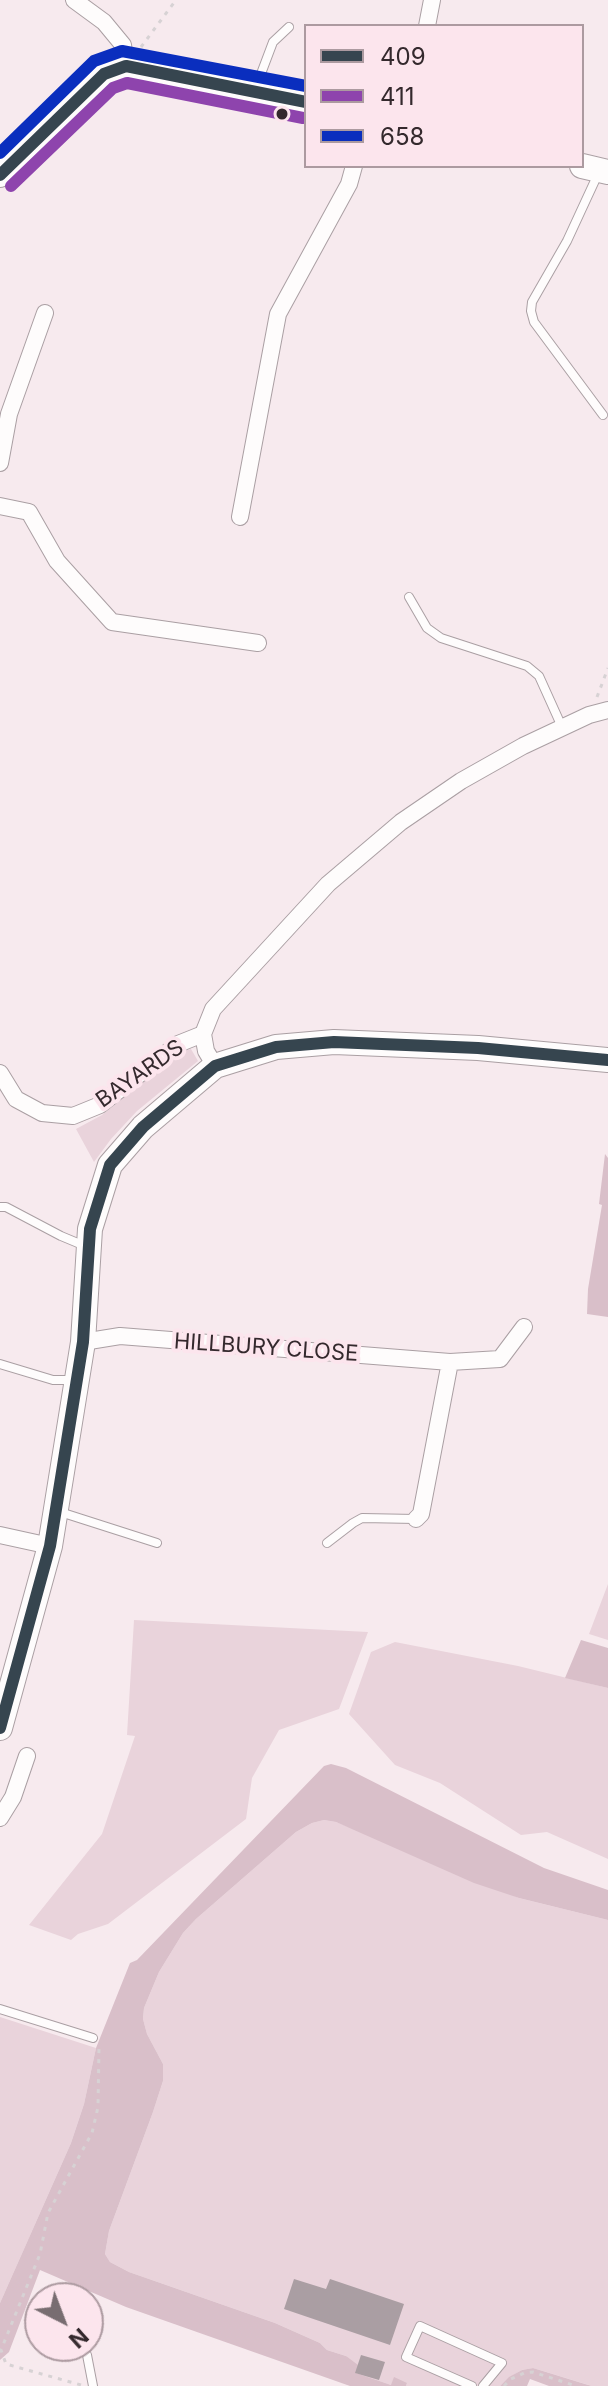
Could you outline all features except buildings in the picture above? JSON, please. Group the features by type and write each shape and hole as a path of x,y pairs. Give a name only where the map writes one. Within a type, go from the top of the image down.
{"main road":[{"path":"0,175 104,74 126,66 304,102"},
{"path":"0,1728 50,1546 83,1342 90,1229 110,1165 143,1127 215,1066 276,1047 334,1042 478,1048 608,1060"}],"street":[{"path":"74,0 104,22 123,45 126,66"},
{"path":"427,24 432,0"},
{"path":"240,517 278,314 349,184 353,168"},
{"path":"0,463 9,414 45,313"},
{"path":"0,506 29,512 57,561 112,622 258,643"},
{"path":"215,1066 206,1051 203,1034 213,1009 328,884 401,822 461,781 523,746 589,715 608,710"},
{"name":"BAYARDS","path":"0,1073 16,1099 42,1113 73,1116 100,1105 178,1044 203,1034"},
{"name":"HILLBURY CLOSE","path":"83,1342 120,1336 450,1362 500,1359 524,1327"},
{"path":"416,1519 421,1514 450,1362"},
{"path":"0,1535 50,1546"},
{"path":"0,1818 13,1797 27,1756"}],"lane":[{"path":"255,92 273,42 289,27"},
{"path":"597,169 567,241 532,302 531,311 534,322 603,415"},
{"path":"409,597 427,628 441,638 527,666 539,676 562,728"},
{"path":"0,1207 6,1207 89,1247"},
{"path":"0,1364 53,1380 77,1380"},
{"path":"56,1510 157,1543"},
{"path":"327,1543 362,1518 416,1519"},
{"path":"0,2009 93,2038"},
{"path":"472,2386 406,2357 420,2326 502,2363 483,2386"},
{"path":"88,2362 93,2386"}],"path":[{"path":"126,66 176,0"},
{"path":"589,715 608,668"},
{"path":"84,2386 6,2364 1,2350 40,2254 48,2213 92,2133 98,2107 100,2052 99,2043 93,2038"},
{"path":"504,2386 511,2379 533,2372 576,2386"}],"shaded area":[{"path":"191,1049 198,1061 137,1111 94,1162 76,1129 102,1115 181,1051"},
{"path":"605,1154 608,1158 608,1317 587,1314 588,1289 602,1205 599,1204"},
{"path":"608,1584 608,1640 589,1634"},
{"path":"134,1620 368,1632 339,1709 279,1730 252,1778 246,1819 108,1924 78,1934 71,1940 29,1925 102,1834 135,1736 127,1735"},
{"path":"581,1640 608,1648 608,1688 565,1678"},
{"path":"395,1642 518,1666 608,1688 608,1859 547,1832 521,1835 440,1783 395,1765 349,1714 371,1652"},
{"path":"331,1764 346,1768 544,1868 608,1890 608,1920 519,1898 474,1883 336,1822 324,1820 312,1823 296,1832 196,1919 183,1933 159,1972 144,2008 143,2019 147,2034 163,2064 163,2081 109,2231 105,2254 110,2262 129,2272 275,2323 320,2343 327,2350 346,2356 358,2365 356,2373 391,2385 394,2377 407,2383 406,2386 350,2386 126,2307 104,2298 104,2282 68,2282 40,2270 35,2282 24,2282 24,2312 9,2352 0,2360 0,2303 71,2143 84,2104 96,2048 130,1963 137,1960 324,1766"},
{"path":"324,1820 369,1835 519,1898 608,1920 608,2386 592,2386 533,2368 522,2370 500,2386 391,2385 355,2373 346,2356 327,2350 320,2343 275,2323 129,2272 110,2262 105,2254 109,2231 163,2081 163,2064 147,2034 143,2019 144,2008 159,1972 183,1933 196,1919 296,1832"},
{"path":"0,2017 96,2048 84,2104 71,2143 0,2303"},
{"path":"533,2368 592,2386 549,2386 530,2379 527,2386 500,2386 509,2377"}],"transit line":[{"name":"658","path":"0,153 94,61 122,51 304,86"},
{"name":"409","path":"0,175 104,74 126,66 304,102"},
{"name":"411","path":"11,186 113,88 127,83 303,118"},
{"name":"409","path":"0,1728 50,1546 83,1342 90,1229 110,1165 143,1127 215,1066 276,1047 334,1042 478,1048 608,1060"}]}
